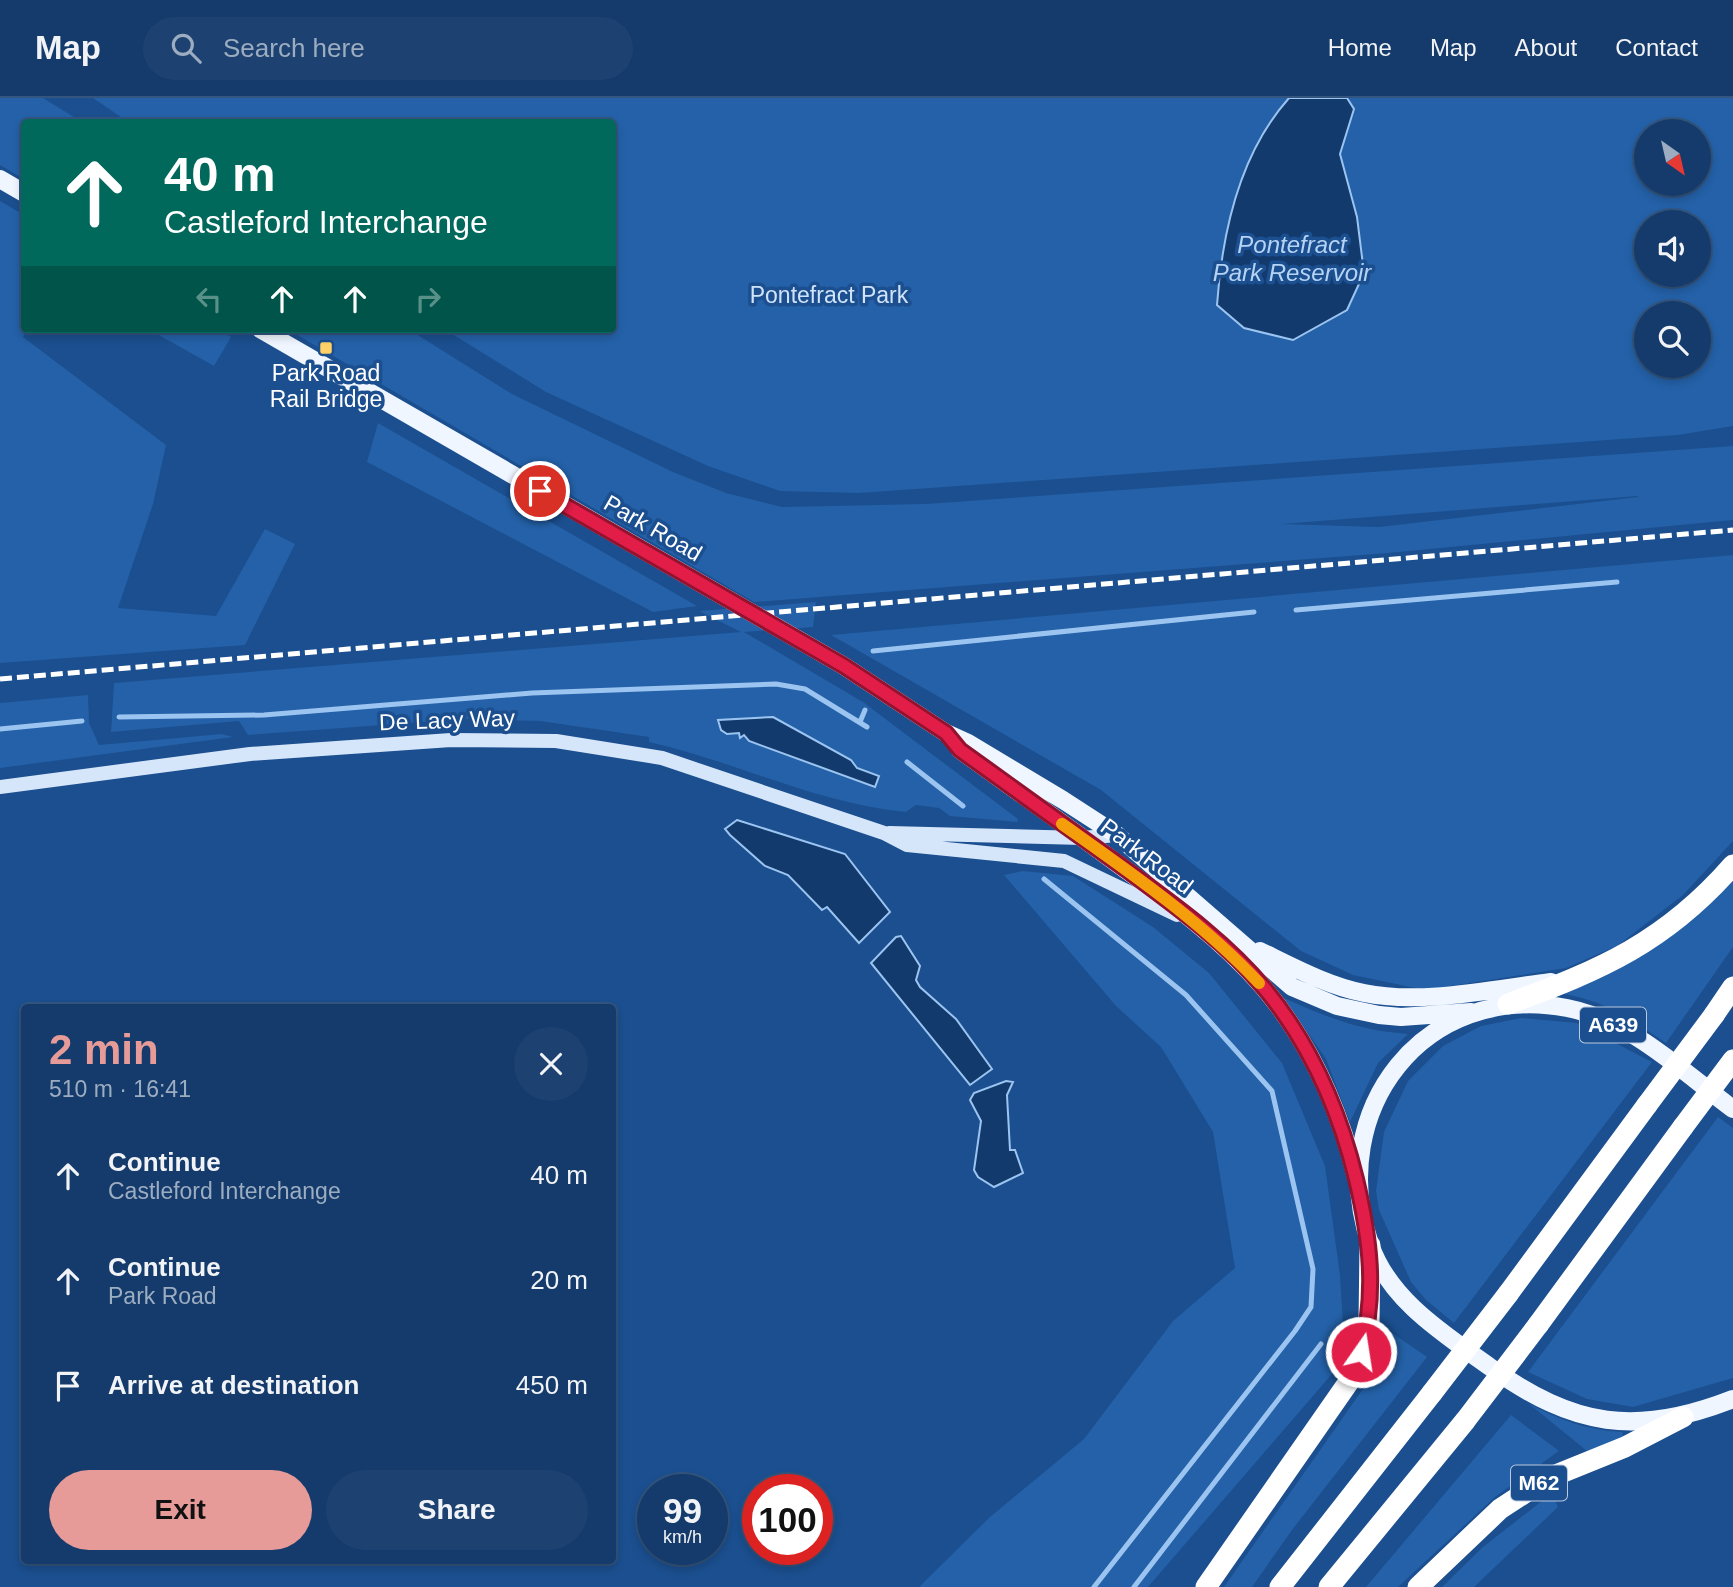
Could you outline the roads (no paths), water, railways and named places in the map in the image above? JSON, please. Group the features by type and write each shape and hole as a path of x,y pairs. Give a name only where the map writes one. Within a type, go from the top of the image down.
{"highway":[{"path":"1508,1004 1620,959 1657,936 1700,901 1733,865"},
{"path":"1280,1587 1508,1294 1733,987"},
{"path":"1329,1587 1465,1421 1733,1060"},
{"path":"1206,1587 1350,1380 1369,1323 1370,1245"},
{"name":"M62","path":"1418,1587 1500,1509 1546,1479 1625,1447 1683,1417"}],"main road":[{"path":"0,179 21,191"},
{"name":"Park Road","path":"267,333 844,666 946,733 968,743 1117,835 1247,945 1292,987 1337,1006 1401,1017 1471,1012"},
{"name":"Park Road","path":"946,733 960,750 1227,948 1265,990 1321,1075 1341,1122 1360,1194"},
{"path":"1247,945 1335,985 1366,994 1400,996 1451,993 1578,978"},
{"name":"A639","path":"1728,1403 1683,1417 1656,1421 1608,1421 1560,1409 1539,1399 1430,1324 1392,1284 1370,1245 1360,1194 1366,1129 1381,1090 1414,1048 1439,1028 1471,1012 1508,1004 1567,1008 1609,1023 1644,1042 1733,1109"}],"street":[{"name":"De Lacy Way","path":"0,786 250,754 451,740 556,741 662,758 884,833 907,845 1064,861 1200,927"},
{"name":"De Lacy Way","path":"884,833 1082,838 1117,835"}],"water":[{"name":"Pontefract Park Reservoir","path":"1289,98 1347,98 1354,109 1340,154 1357,217 1364,273 1347,310 1293,340 1244,328 1217,305 1223,250 1236,195 1258,143"},
{"path":"773,717 851,760 857,768 879,776 875,787 749,741 744,735 740,738 739,733 727,734 721,730 718,720"},
{"path":"737,820 845,854 890,912 859,943 827,907 822,910 788,875 765,866 730,835 725,829"},
{"path":"901,936 920,966 916,980 920,987 956,1019 992,1069 970,1085 871,963 896,937"},
{"path":"1006,1081 1013,1082 1007,1095 1010,1150 1015,1150 1023,1173 994,1187 978,1177 974,1170 981,1121 970,1100 974,1093"}],"waterway":[{"path":"1296,610 1617,582"},
{"path":"873,651 1254,612"},
{"path":"119,717 264,715 532,693 776,684 805,689 867,727"},
{"path":"860,722 865,710"},
{"path":"0,729 82,721"},
{"path":"907,762 963,806"},
{"path":"1044,879 1186,995 1272,1091 1313,1269 1311,1307 1295,1331 1094,1587"},
{"path":"1134,1587 1321,1344"}],"railway":[{"path":"0,679 1733,530"}],"place":[{"name":"Park Road Rail Bridge","path":"326,348"}],"park label":[{"name":"Pontefract Park","path":"829,295"}]}
